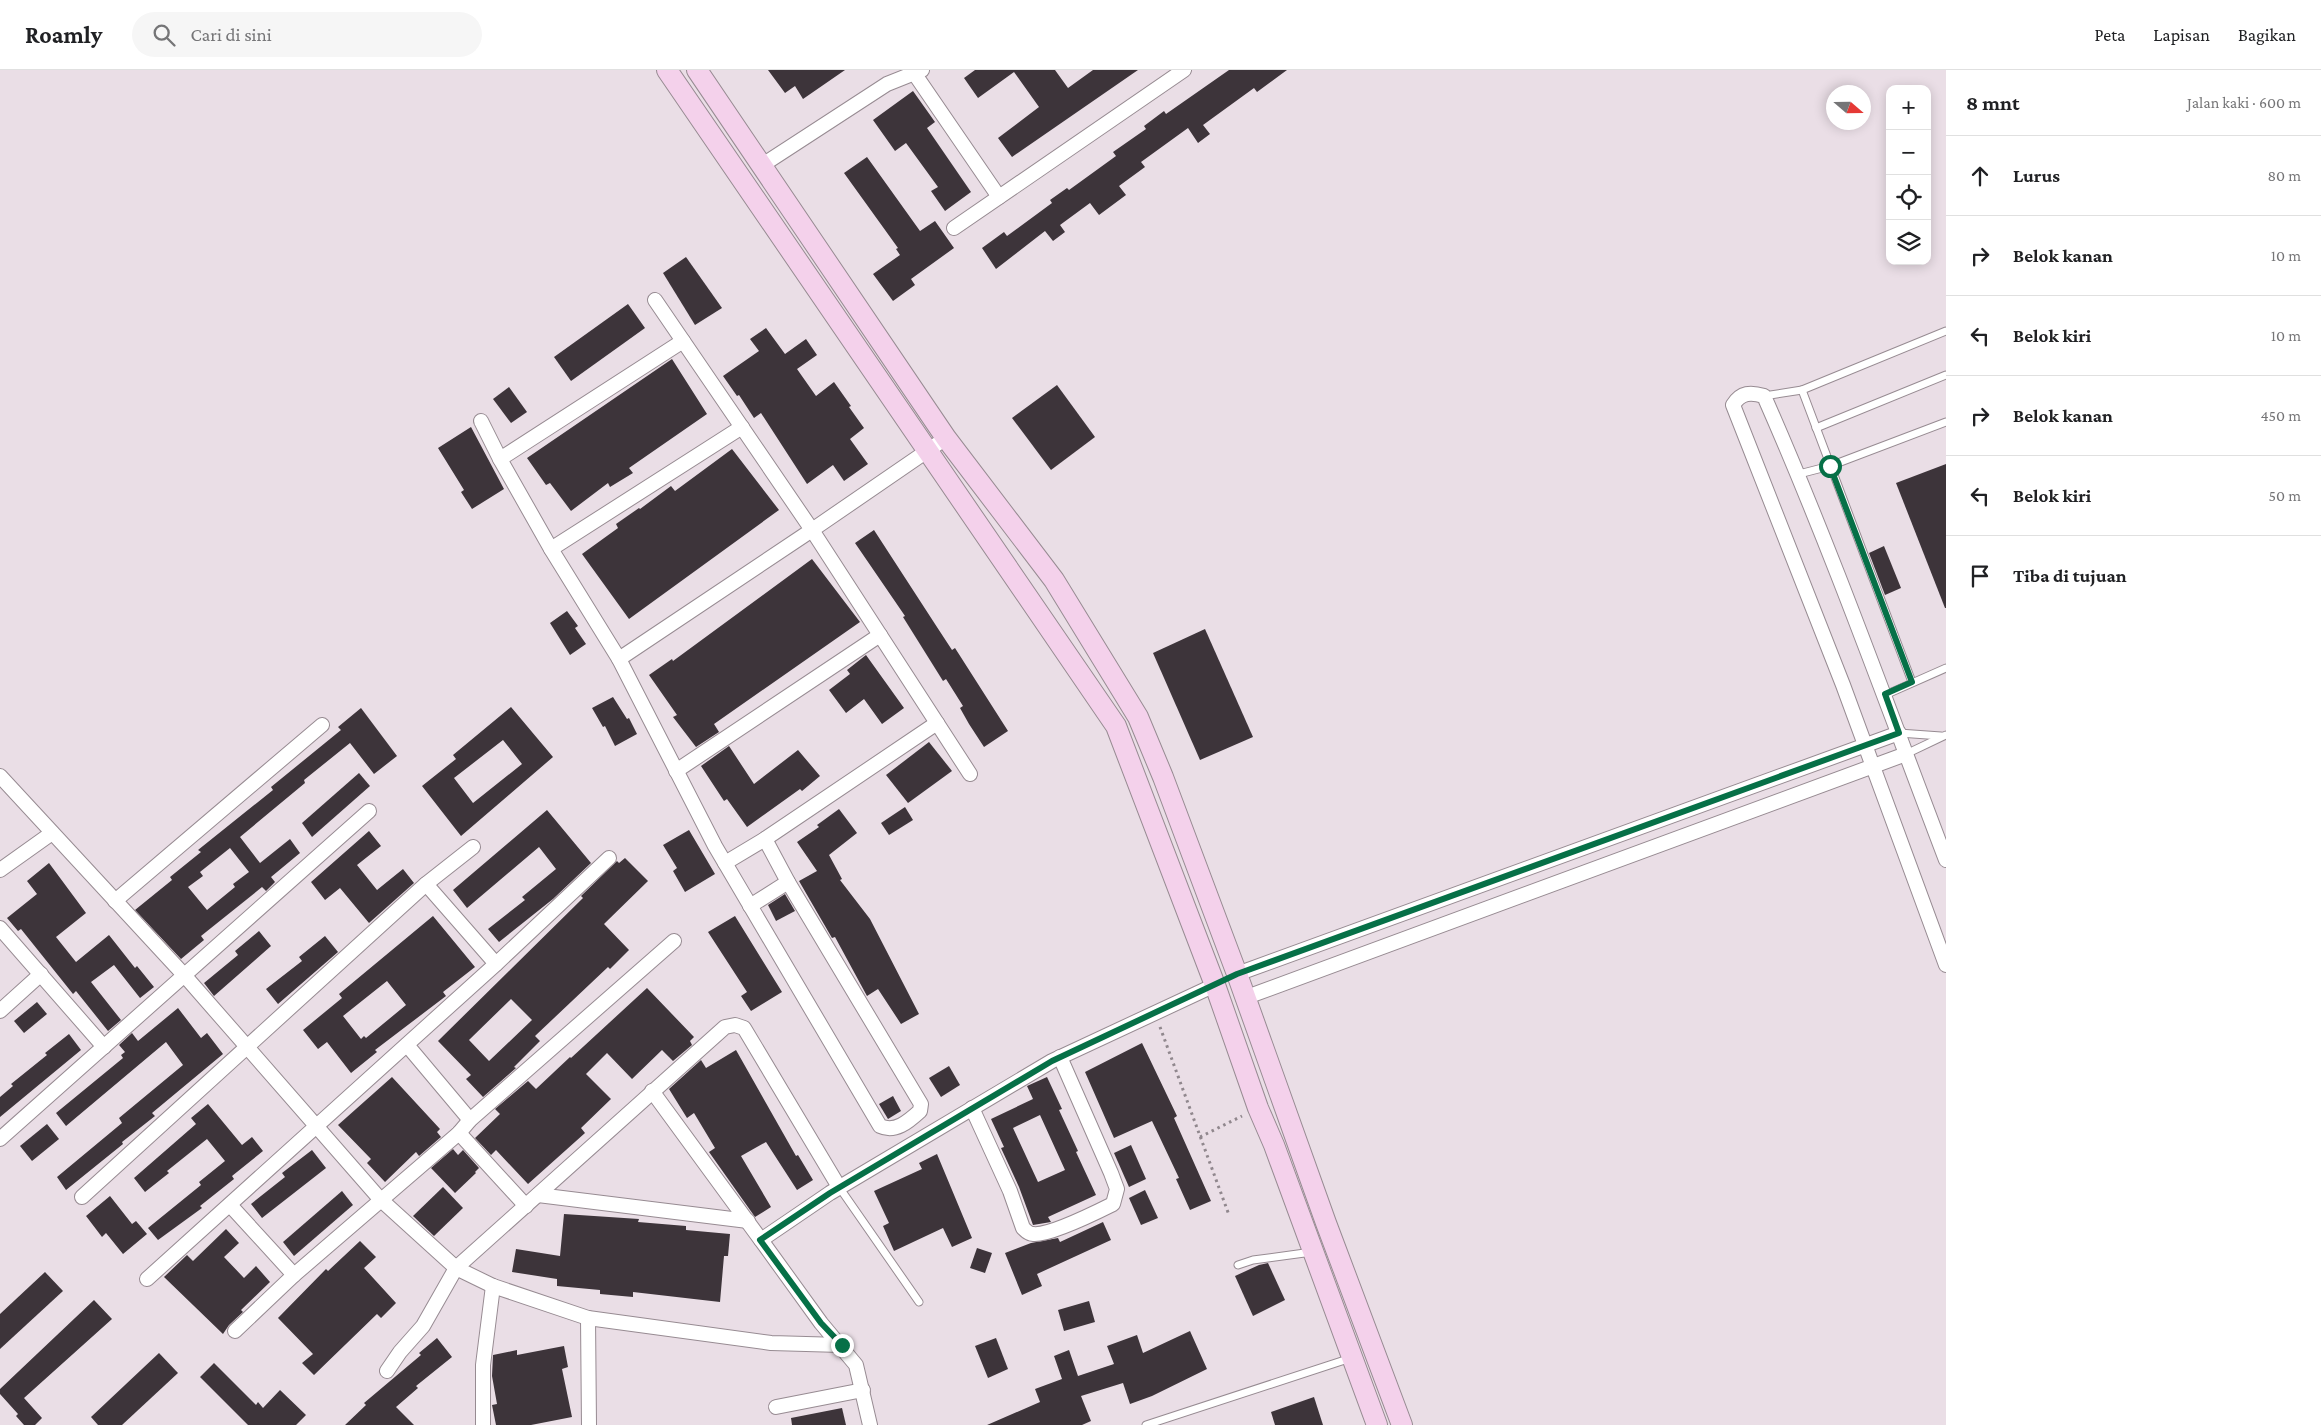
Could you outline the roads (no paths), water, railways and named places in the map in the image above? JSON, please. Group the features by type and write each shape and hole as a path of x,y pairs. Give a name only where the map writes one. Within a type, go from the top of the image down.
{"street":[{"path":"667,70 1116,726 1215,984 1258,1108 1274,1145 1377,1425"},
{"path":"697,70 946,438 1054,580 1138,717 1163,777 1237,974 1244,998 1402,1425"},
{"path":"887,84 898,70"},
{"path":"954,228 1184,70"},
{"path":"761,166 887,84 916,71 999,197"},
{"path":"655,300 812,530 970,774"},
{"path":"500,459 683,341"},
{"path":"1946,860 1885,694 1799,474 1764,396 1752,392 1738,398 1733,405 1843,685 1946,965"},
{"path":"481,421 500,459 551,549 619,659 676,771 750,906 880,1126 888,1129 898,1128 920,1111 921,1104 788,882 765,839"},
{"path":"551,549 742,427"},
{"path":"619,659 946,438"},
{"path":"676,771 880,635"},
{"path":"725,863 765,839 937,723"},
{"path":"115,901 322,725"},
{"path":"760,1240 839,1188 1060,1057 1237,974 1899,733"},
{"path":"1223,1008 1244,998 1906,754"},
{"path":"0,776 185,976 380,1199 456,1268 492,1286 588,1318 771,1344 842,1345"},
{"path":"0,1139 369,811"},
{"path":"0,870 52,833"},
{"path":"82,1197 426,884 473,847"},
{"path":"1562,856 1570,878"},
{"path":"147,1279 496,964 609,858"},
{"path":"750,906 788,882"},
{"path":"426,884 496,964"},
{"path":"0,928 104,1047"},
{"path":"234,1331 294,1275 380,1199 459,1133 470,1120 674,941"},
{"path":"0,1010 41,974"},
{"path":"387,1372 400,1352 422,1326 456,1268 725,1027 735,1025 744,1028 839,1188"},
{"path":"406,1045 470,1120"},
{"path":"972,1108 1010,1190 1023,1228 1028,1232 1034,1234 1067,1225 1113,1204 1117,1189 1060,1057"},
{"path":"652,1091 821,1323 842,1345 856,1365 870,1425"},
{"path":"459,1133 526,1206"},
{"path":"538,1195 748,1221"},
{"path":"230,1205 294,1275"},
{"path":"484,1425 483,1365 492,1286"},
{"path":"588,1318 589,1425"},
{"path":"776,1407 863,1390"}],"lane":[{"path":"1764,396 1802,390 1946,331"},
{"path":"1816,428 1946,375"},
{"path":"1802,390 1912,682"},
{"path":"1799,474 1830,466 1946,422"},
{"path":"1885,694 1946,668"},
{"path":"1899,733 1944,736"},
{"path":"1906,754 1944,736"},
{"path":"839,1188 919,1302"},
{"path":"1238,1265 1254,1260 1312,1252"},
{"path":"1146,1425 1351,1358"}]}
